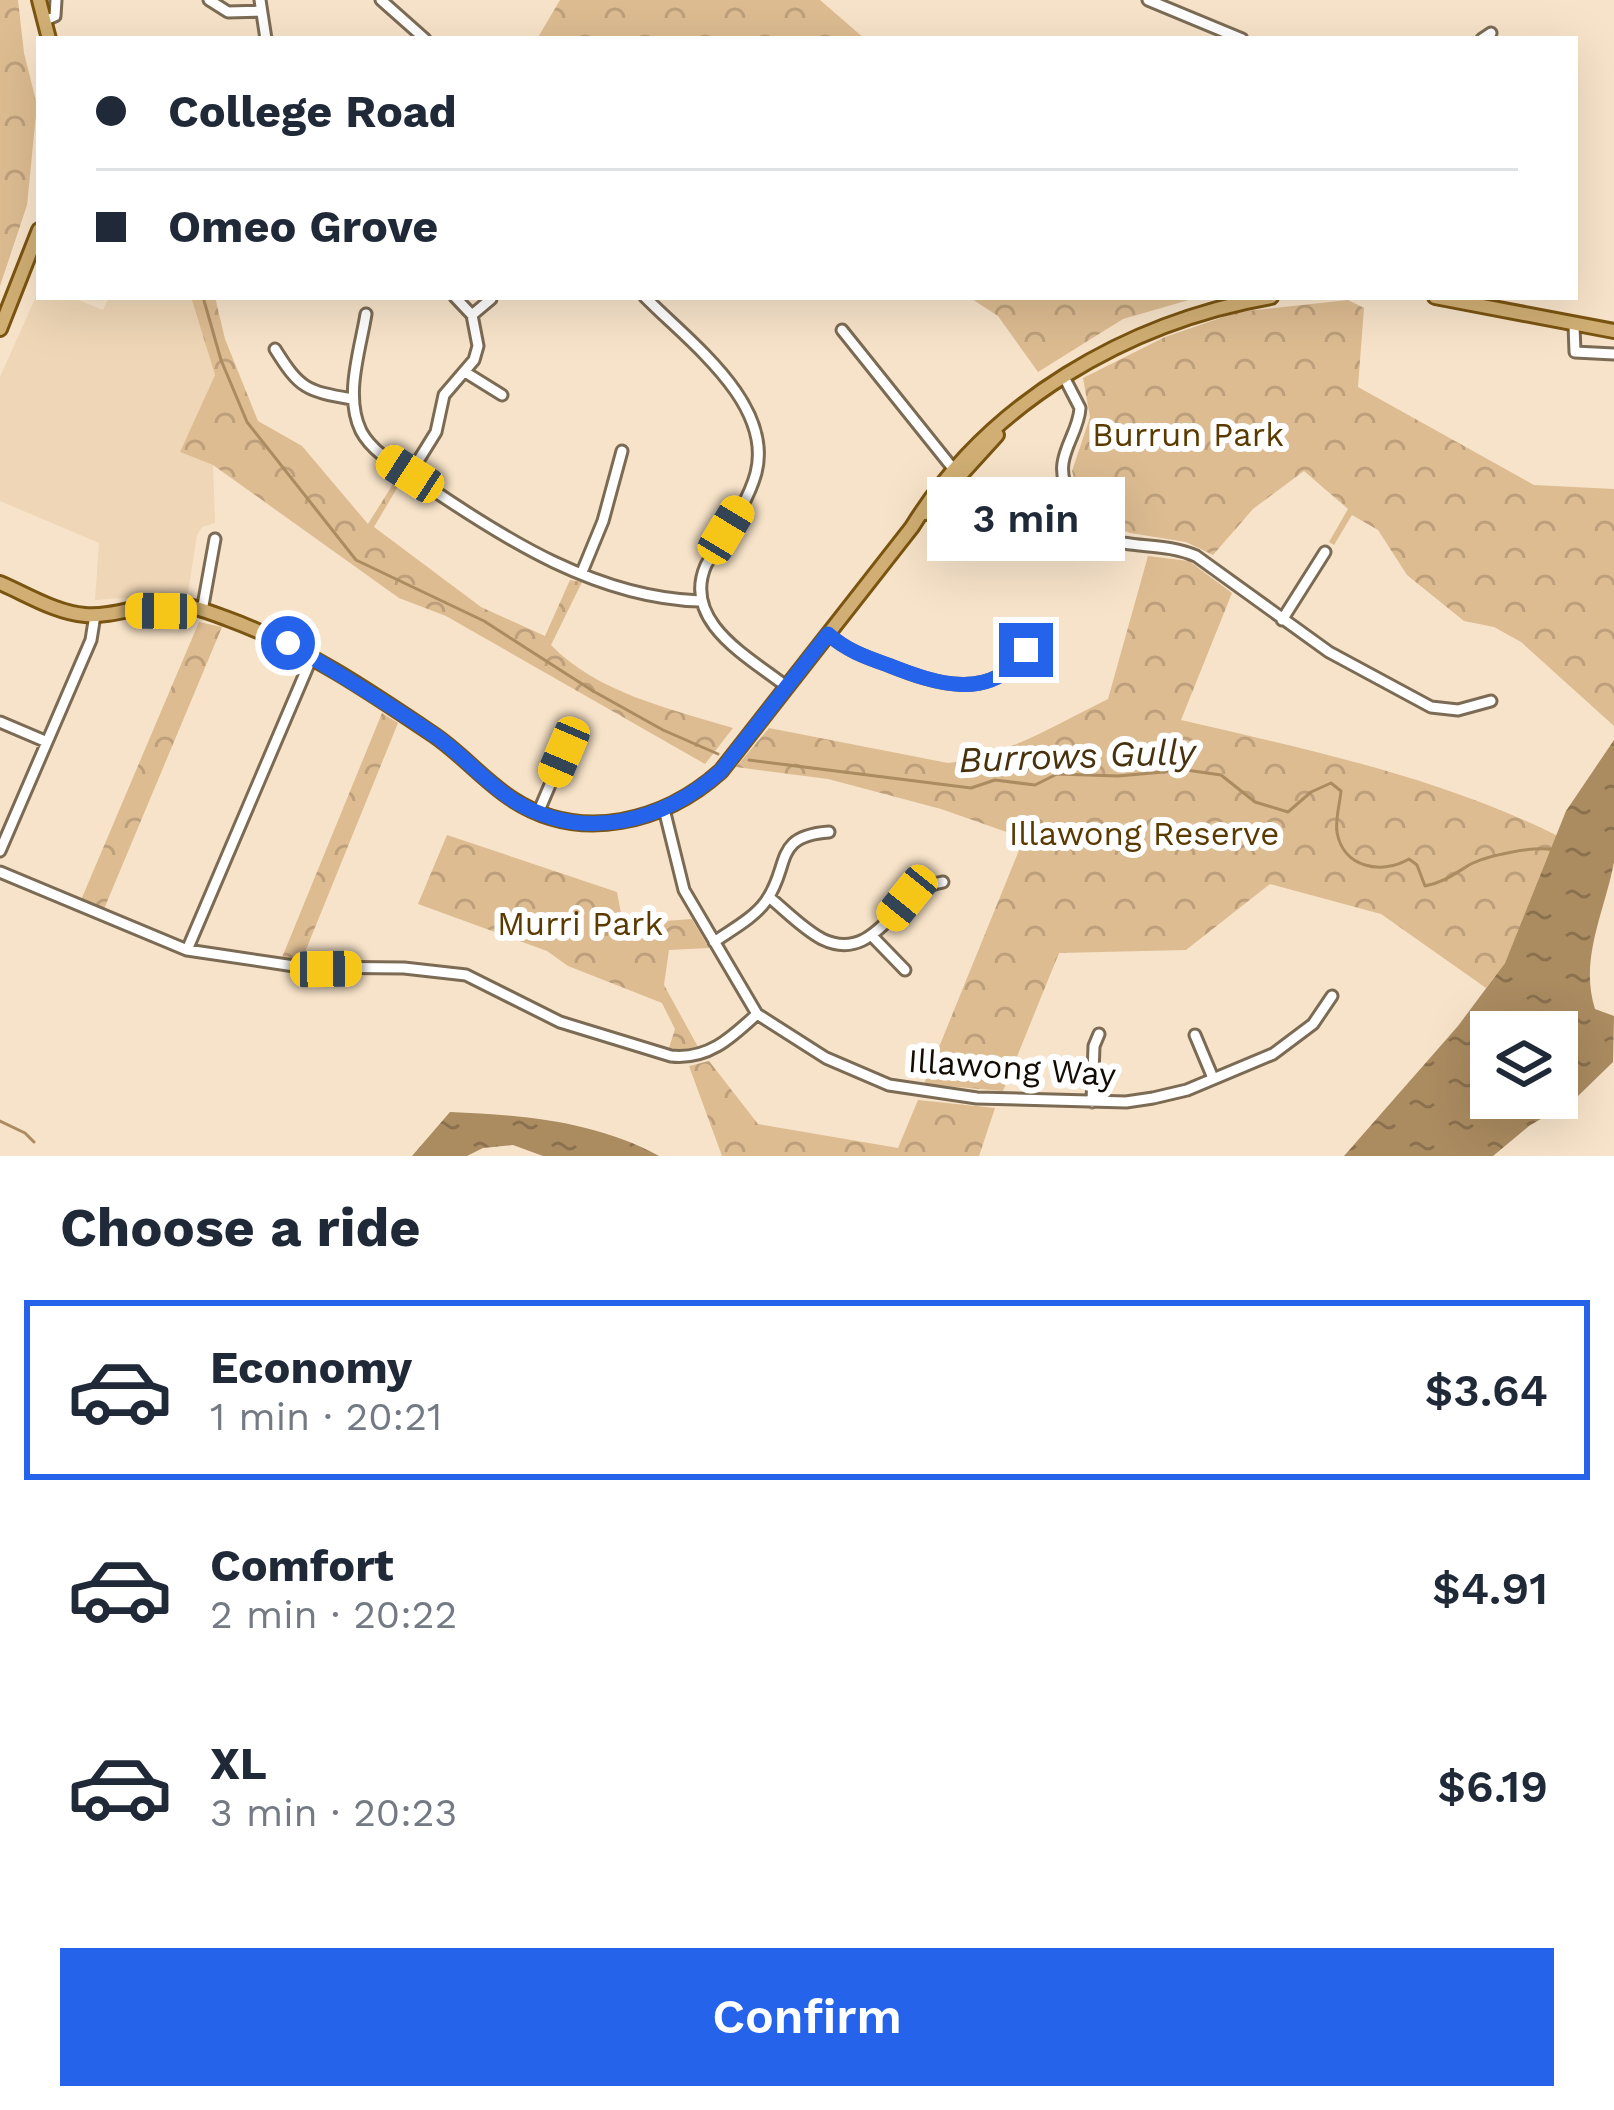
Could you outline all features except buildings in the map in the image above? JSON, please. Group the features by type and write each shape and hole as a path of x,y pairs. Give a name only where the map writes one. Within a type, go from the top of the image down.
{"main road":[{"path":"39,0 49,36"},
{"path":"0,329 36,238"},
{"path":"0,583 70,613 95,615 165,604 202,611 288,643 312,657 438,738 490,783 538,813 603,824 650,816 682,802 721,771 993,428 1064,377 1140,336 1178,320 1259,300"},
{"path":"1469,300 1614,331"}],"street":[{"path":"46,20 55,16 56,0"},
{"path":"209,0 228,12 261,5 266,36"},
{"path":"381,0 422,36"},
{"path":"1148,0 1235,36"},
{"path":"410,474 432,441 444,394 465,372 478,346 472,315 458,300"},
{"path":"472,315 490,300"},
{"path":"652,300 744,399 758,443 756,475 701,576 700,601 723,636 787,687"},
{"path":"366,314 352,399 362,434 388,459 518,546 661,600 700,601"},
{"path":"1574,325 1575,352 1614,355"},
{"path":"842,330 956,472"},
{"path":"275,350 307,390 352,399"},
{"path":"465,372 502,395"},
{"path":"1064,377 1080,408 1066,450 1064,479 1086,524 1120,544 1196,556 1329,652 1431,707 1458,710 1491,701"},
{"path":"582,572 622,451"},
{"path":"202,611 214,539"},
{"path":"1282,620 1325,552"},
{"path":"0,851 91,640 95,615"},
{"path":"828,634 843,648 932,683 953,686 974,686 998,677 1026,650"},
{"path":"187,950 312,657"},
{"path":"0,722 47,742"},
{"path":"538,813 564,752"},
{"name":"Illawong Way","path":"664,809 684,890 757,1014 826,1058 889,1085 950,1096 1092,1102 1154,1098 1291,1043 1332,997"},
{"path":"714,941 770,897 794,840 807,833 830,832"},
{"path":"0,872 187,950 301,968 404,968 466,975 560,1022 670,1056 688,1058 718,1047 757,1014"},
{"path":"770,897 827,942 858,942 873,937 920,888 943,882"},
{"path":"873,937 905,970"},
{"path":"1092,1102 1094,1046 1099,1034"},
{"path":"1195,1035 1213,1078"}],"shaded area":[{"path":"36,297 78,300 103,310 108,300 192,300 215,375 180,452 213,465 215,523 202,527 197,535 188,593 95,600 99,543 0,501 0,377"}],"green space":[{"path":"0,0 18,0 36,115 27,205 0,286"},
{"path":"560,0 820,0 862,36 539,36"},
{"path":"192,300 216,300 225,339 258,421 302,446 368,524 398,476 403,478 374,527 481,607 545,636 570,580 582,582 551,645 569,662 612,687 733,728 705,764 446,616 399,598 213,465 180,452 215,375"},
{"path":"974,300 1189,300 1123,319 1038,372 998,316"},
{"name":"Burrun Park","path":"1348,300 1364,308 1358,387 1534,485 1614,489 1614,726 1521,642 1494,627 1464,621 1407,575 1378,530 1352,515 1334,545 1329,542 1348,509 1304,471 1253,509 1213,555 1186,542 1130,533 1095,519 1079,497 1072,471 1090,417 1083,378 1165,337 1238,312"},
{"name":"Illawong Reserve","path":"1148,556 1189,561 1232,593 1181,720 1420,781 1558,836 1505,963 1486,988 1381,914 1270,884 1186,950 1059,953 1003,1091 924,1084 1024,838 941,809 828,779 736,767 769,728 948,763 969,760 1030,738 1108,699"},
{"path":"199,622 222,627 104,909 81,900"},
{"path":"382,713 398,723 301,962 281,960"},
{"name":"Murri Park","path":"447,835 617,892 623,924 692,919 709,948 669,950 664,985 698,1047 691,1052 669,1048 675,1029 662,1003 568,966 547,951 418,904"},
{"path":"709,1061 758,1124 898,1148 918,1100 995,1108 979,1156 722,1156 689,1066"}],"water":[{"path":"1614,740 1614,862 1590,972 1595,1009 1614,1016 1613,1062 1578,1096 1578,1011 1470,1011 1470,1119 1541,1119 1493,1156 1344,1156 1458,1026 1505,963 1566,811"},
{"path":"450,1112 584,1127 659,1156 543,1156 513,1145 483,1148 467,1156 412,1156"}],"waterway":[{"name":"Burrows Gully","path":"204,300 221,360 247,422 356,560 484,621 593,691 718,754"},
{"name":"Burrows Gully","path":"749,760 971,788 995,780 1035,785 1057,774 1118,776 1186,770 1221,775 1255,802 1288,812 1311,792 1331,783 1341,791 1337,832 1347,854 1376,867 1409,859 1417,865 1425,886 1487,858 1553,850"},
{"path":"0,1121 34,1142"}],"route":[{"path":"288,643 438,738 516,802 572,822 603,824 650,816 701,789 721,771 828,634 843,648 932,683 953,686 974,686 998,677 1026,650"}]}
